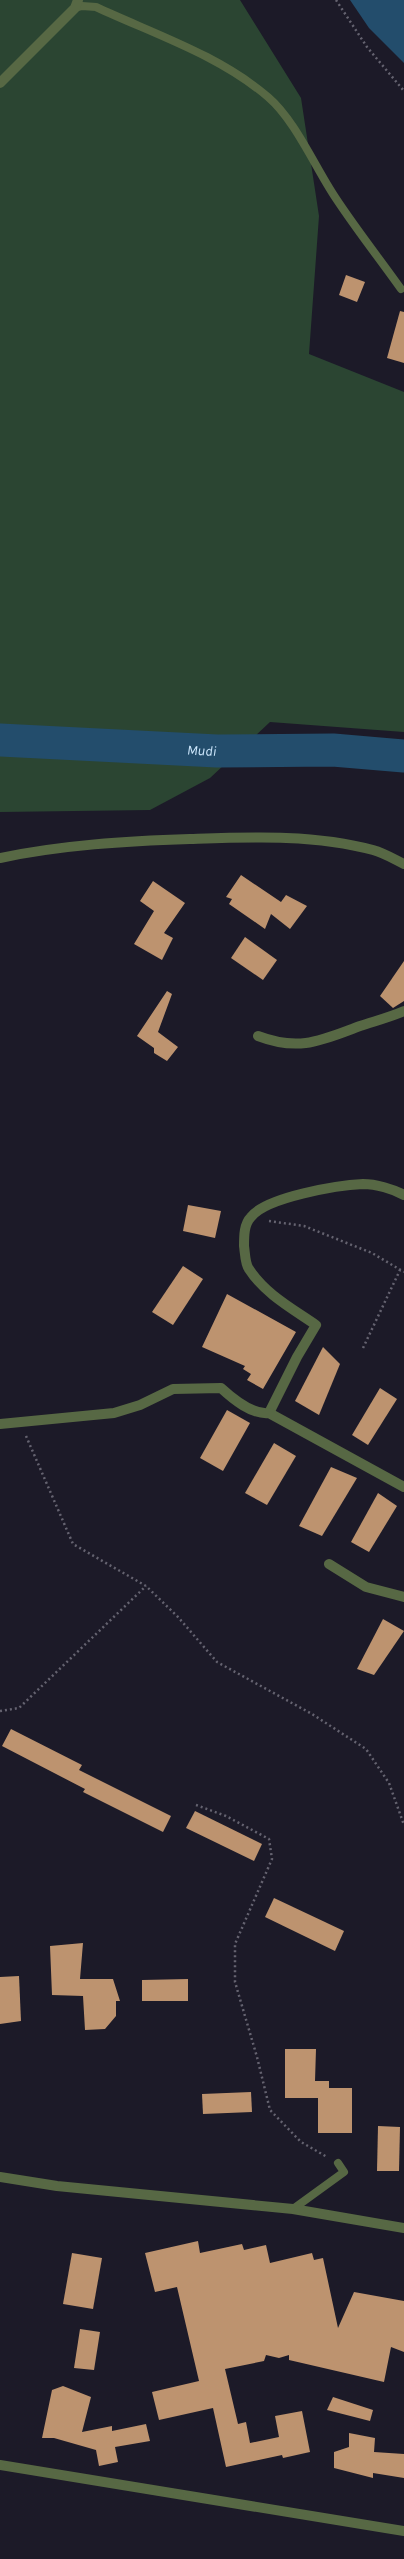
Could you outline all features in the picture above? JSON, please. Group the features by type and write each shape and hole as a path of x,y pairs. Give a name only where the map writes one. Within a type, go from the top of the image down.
{"street":[{"path":"0,83 77,4"},
{"path":"0,858 45,848 155,840 252,836 321,841 374,850 404,864"},
{"path":"258,1036 272,1041 289,1043 317,1042 404,1011"},
{"path":"269,1412 297,1357 316,1325 273,1296 248,1268 244,1232 250,1218 268,1205 310,1192 341,1186 365,1184 397,1191 404,1195"},
{"path":"0,1424 20,1420 114,1413 140,1405 173,1389 222,1388 234,1400 261,1414 269,1412 404,1487"},
{"path":"329,1564 366,1587 404,1596"},
{"path":"0,2177 57,2186 292,2209 404,2228"},
{"path":"0,2465 404,2531"}],"lane":[{"path":"77,4 96,8 179,45 237,74 269,98 287,119 336,199 401,289"},
{"path":"292,2209 344,2172 338,2163"}],"path":[{"path":"336,0 367,47 404,91"},
{"path":"250,1218 304,1226 372,1253 404,1272"},
{"path":"363,1348 400,1270"},
{"path":"20,1420 73,1544 146,1586 178,1617 217,1662 312,1714 366,1749 389,1783 404,1825"},
{"path":"0,1711 19,1708 146,1586"},
{"path":"196,1804 226,1816 269,1839 272,1859 235,1944 235,1982 257,2056 270,2110 301,2142 338,2163"}],"green space":[{"path":"0,0 240,0 301,98 319,216 309,354 404,392 404,732 270,722 210,778 150,810 0,812"}],"water":[{"path":"350,0 404,0 404,63 369,28"}],"building":[{"path":"346,275 365,282 357,302 339,295"},
{"path":"400,311 404,312 404,363 387,358"},
{"path":"241,875 281,902 286,895 307,906 290,929 271,914 265,929 229,904 232,899 226,897"},
{"path":"153,881 185,903 164,933 173,938 162,960 134,944 154,911 140,901"},
{"path":"245,937 277,960 263,980 231,958"},
{"path":"404,961 404,1001 393,1008 380,996"},
{"path":"167,991 172,994 158,1032 178,1047 167,1061 154,1053 154,1048 137,1036"},
{"path":"188,1205 221,1211 215,1238 183,1231"},
{"path":"183,1266 203,1279 173,1325 152,1312"},
{"path":"227,1294 296,1332 263,1389 247,1380 251,1374 243,1369 245,1366 202,1347"},
{"path":"323,1347 340,1364 319,1415 295,1401"},
{"path":"380,1388 397,1399 368,1445 352,1435"},
{"path":"227,1410 250,1423 223,1471 200,1458"},
{"path":"274,1443 296,1456 267,1505 245,1493"},
{"path":"331,1467 357,1478 322,1536 299,1526"},
{"path":"378,1493 397,1506 369,1552 351,1542"},
{"path":"383,1619 404,1631 374,1675 357,1669"},
{"path":"11,1729 82,1765 79,1770 171,1816 163,1832 83,1792 85,1789 2,1746"},
{"path":"195,1811 262,1844 254,1861 186,1828"},
{"path":"274,1898 344,1931 335,1951 265,1917"},
{"path":"83,1943 80,1979 113,1979 120,2001 116,2001 116,2016 105,2029 85,2030 83,1996 52,1995 50,1946"},
{"path":"19,1976 21,2021 0,2024 0,1977"},
{"path":"188,1979 188,2001 142,2001 142,1980"},
{"path":"285,2049 316,2049 315,2081 329,2081 329,2088 352,2088 352,2133 318,2133 318,2098 285,2098"},
{"path":"251,2092 252,2112 203,2114 202,2094"},
{"path":"378,2126 400,2127 399,2171 377,2171"},
{"path":"198,2241 200,2253 242,2244 244,2250 266,2245 270,2263 312,2253 314,2260 323,2258 338,2328 354,2292 404,2301 404,2352 391,2347 384,2382 289,2360 289,2355 279,2358 266,2355 264,2361 225,2369 238,2424 246,2422 250,2443 279,2437 275,2416 302,2411 310,2452 283,2458 282,2455 226,2467 213,2408 159,2420 152,2392 199,2381 177,2287 155,2292 145,2253"},
{"path":"72,2253 102,2258 93,2309 63,2304"},
{"path":"80,2329 100,2332 94,2370 74,2368"},
{"path":"63,2386 91,2397 82,2432 112,2426 112,2431 146,2424 150,2441 115,2447 118,2462 99,2466 96,2450 54,2438 42,2438 52,2390"},
{"path":"333,2397 373,2410 370,2421 327,2410"},
{"path":"349,2433 375,2438 374,2452 404,2454 404,2478 373,2473 373,2478 334,2468 334,2452 349,2447"}],"waterway":[{"name":"Mudi","path":"0,740 217,751 333,750 404,756"}]}
